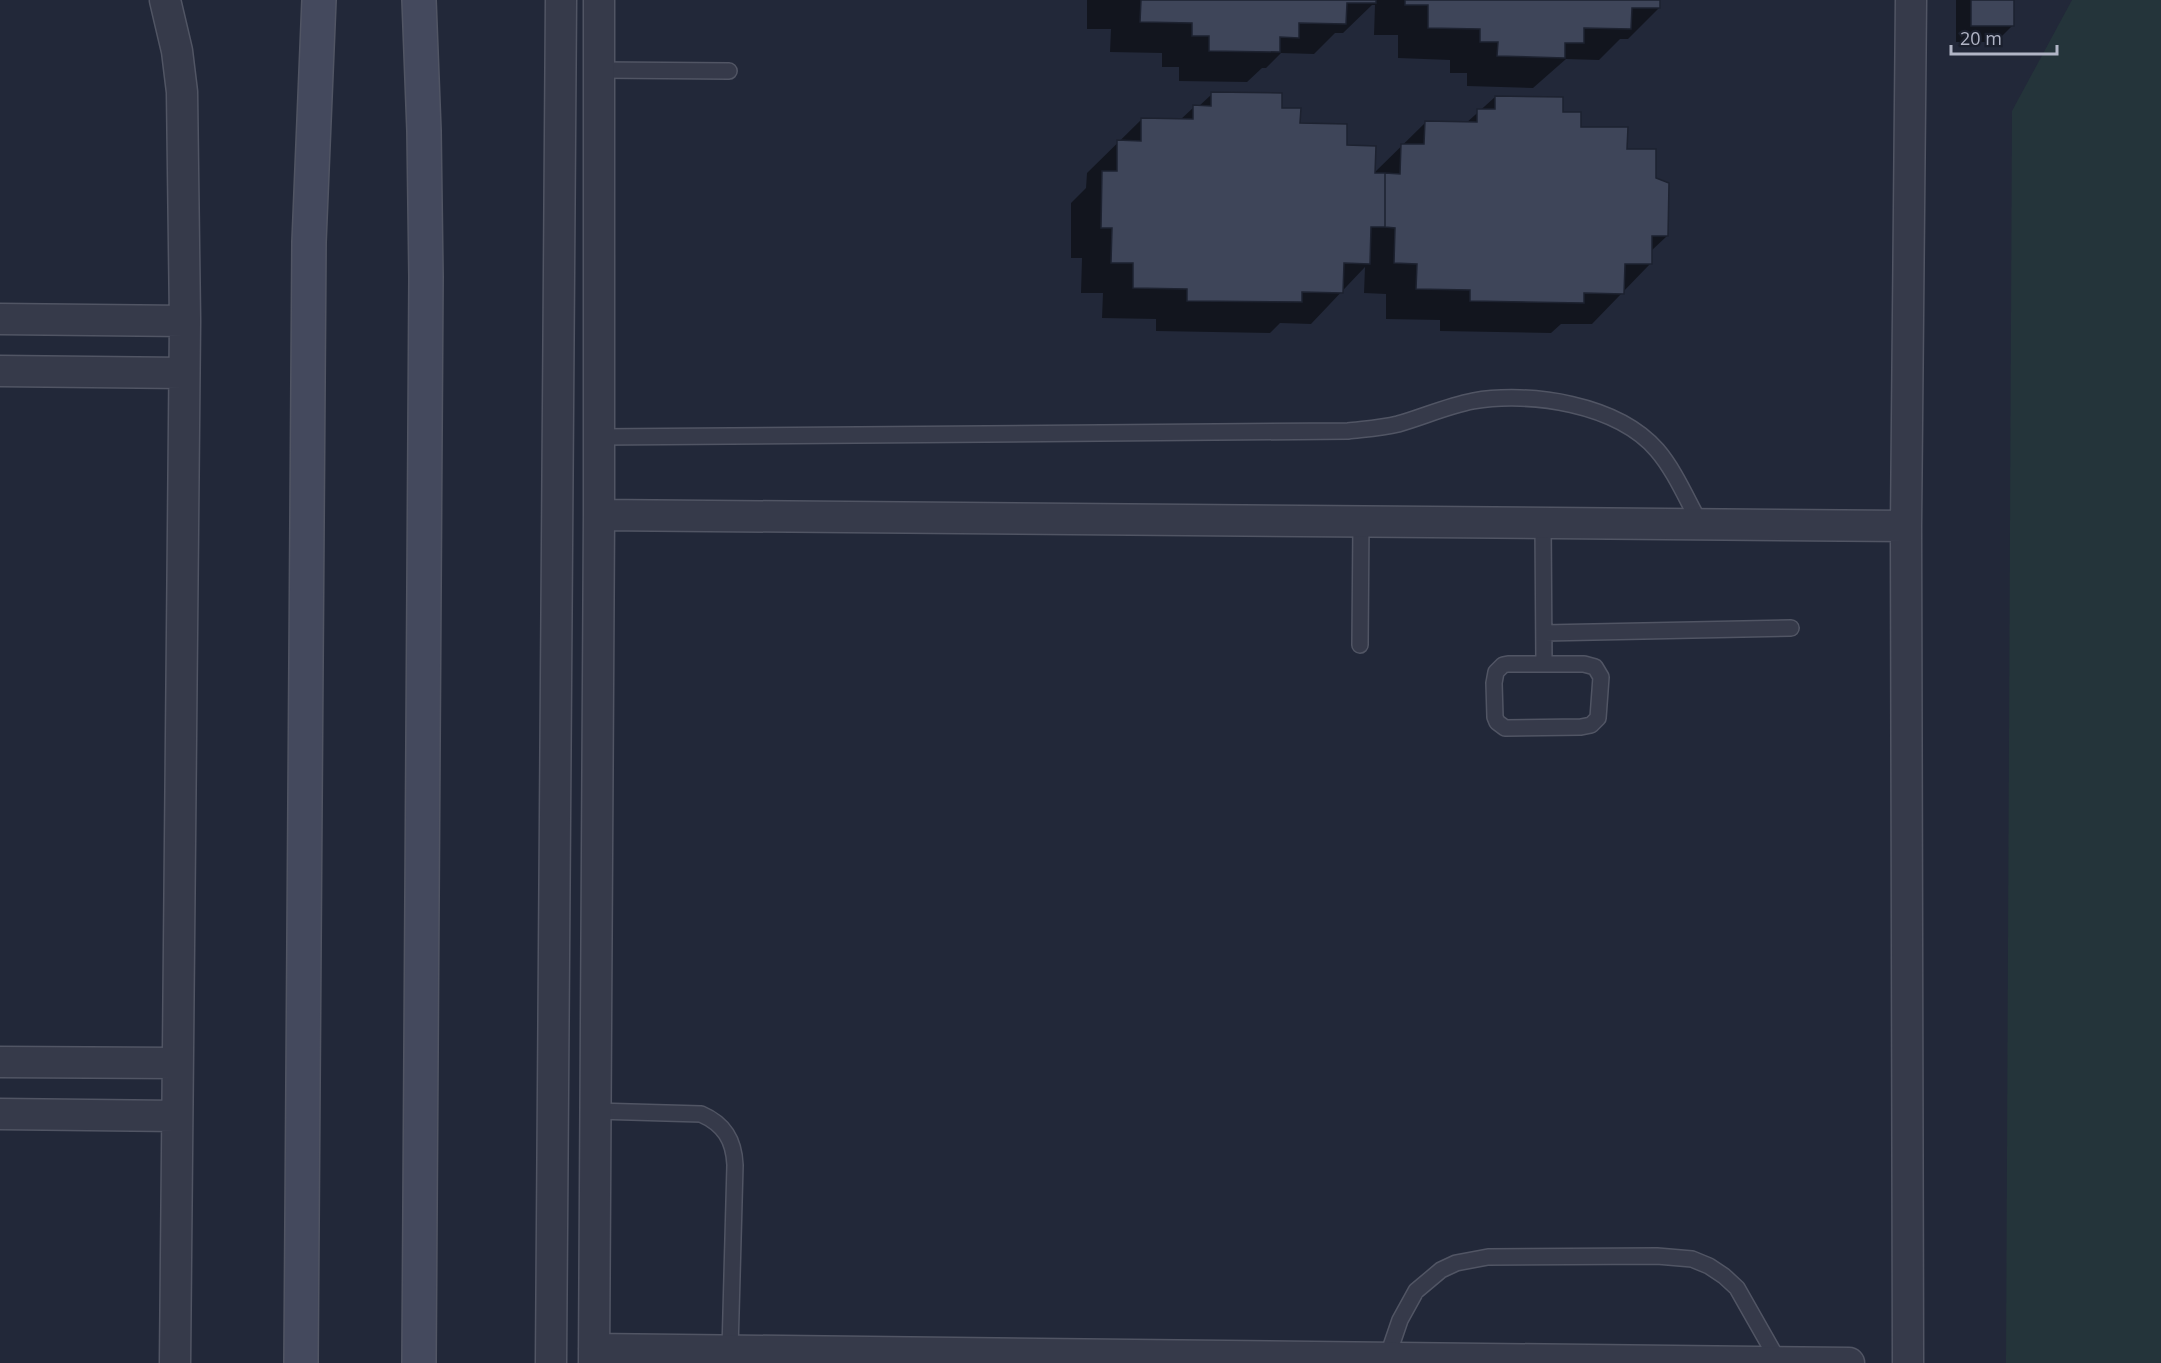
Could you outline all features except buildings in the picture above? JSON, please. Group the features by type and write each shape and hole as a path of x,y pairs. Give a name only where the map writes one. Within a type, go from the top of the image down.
{"street":[{"path":"165,0 177,51 182,92 185,321 175,1363"},
{"path":"301,1363 309,242 319,0"},
{"path":"419,0 426,277 419,1363"},
{"path":"551,1363 561,0"},
{"path":"598,0 600,70 597,1111 594,1356 730,1350 912,1358 1387,1358 1849,1363"},
{"path":"1908,1363 1906,526 1911,0"},
{"path":"0,319 185,321"},
{"path":"0,371 184,373"},
{"path":"598,515 1906,526"},
{"path":"0,1062 177,1063"},
{"path":"0,1114 177,1116"}],"lane":[{"path":"600,70 729,71"},
{"path":"598,437 1348,431 1397,424 1446,407 1472,401 1526,398 1604,414 1642,435 1658,451 1670,469 1701,525"},
{"path":"1360,645 1361,522"},
{"path":"1543,523 1544,664"},
{"path":"1544,633 1791,628"},
{"path":"1509,664 1544,664 1590,665 1599,672 1601,677 1600,714 1591,726 1505,728 1497,722 1494,711 1496,672 1503,665 1509,664"},
{"path":"597,1111 701,1114 713,1119 731,1139 735,1165 730,1350"},
{"path":"1387,1358 1400,1320 1416,1291 1427,1279 1456,1263 1472,1258 1488,1257 1657,1256 1692,1259 1724,1276 1742,1296 1779,1362"}],"shaded area":[{"path":"2072,0 2161,0 2161,1363 2006,1363 2012,111"}]}
